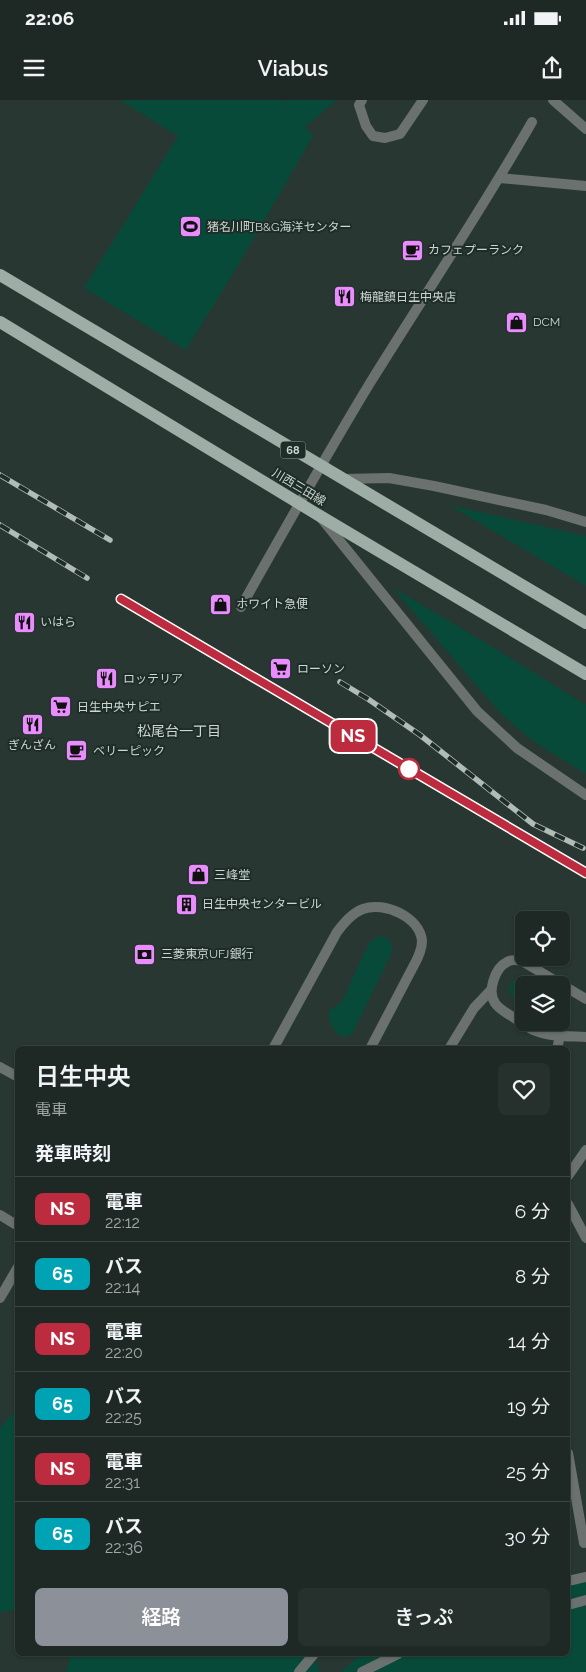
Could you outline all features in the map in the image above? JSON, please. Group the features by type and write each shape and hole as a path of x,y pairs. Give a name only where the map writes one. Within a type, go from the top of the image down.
{"main road":[{"name":"68","path":"0,275 586,623"},
{"name":"川西三田線","path":"0,322 320,516 586,674"}],"street":[{"path":"362,100 359,105 366,126 373,136 385,138 400,134 423,100"},
{"path":"553,100 586,129"},
{"path":"241,607 362,396 500,178 532,122"},
{"path":"500,178 586,186"},
{"path":"342,479 389,478 546,510 586,522"},
{"path":"320,516 477,711 517,748 586,795"},
{"path":"275,1046 344,922 362,909 373,906 398,912 410,920 418,931 422,942 414,968 372,1046"},
{"path":"451,1046 474,1008 491,990 500,968 507,962 522,961 586,999"},
{"path":"491,990 494,1001 500,1009 532,1029 560,1036 586,1037"},
{"path":"558,1046 560,1036"},
{"path":"0,1067 15,1075"},
{"path":"570,1173 586,1150"},
{"path":"570,1208 586,1238"},
{"path":"0,1214 15,1224"},
{"path":"0,1298 15,1272"},
{"path":"570,1478 571,1491 584,1543"},
{"path":"570,1581 586,1577"},
{"path":"570,1604 586,1600"},
{"path":"299,1672 312,1656"},
{"path":"362,1672 394,1656"}],"green space":[{"name":"猪名川町B&G海洋センター","path":"120,100 280,100 290,110 281,100 337,100 305,127 313,136 186,350 84,288 178,136"},
{"path":"449,505 586,536 586,586"},
{"path":"392,587 586,705 586,774 533,741 501,714"},
{"path":"383,936 390,940 391,954 353,1033 348,1036 342,1036 331,1025 329,1012 343,999 370,942"},
{"path":"515,979 515,1000 510,993 511,982"},
{"path":"15,1410 15,1610 0,1612 0,1428"},
{"path":"586,1578 586,1672 341,1672 359,1656 570,1656 570,1583"},
{"path":"70,1656 315,1656 320,1672 66,1672"}],"railway":[{"path":"0,475 110,540"},
{"path":"0,525 87,578"},
{"path":"340,682 420,735 533,824 583,848"},
{"path":"320,715 572,865"}],"train":[{"name":"NS","path":"121,599 586,873"}],"place":[{"name":"猪名川町B&G海洋センター","path":"191,227"},
{"name":"カフェプーランク","path":"412,250"},
{"name":"梅龍鎮日生中央店","path":"344,297"},
{"name":"DCM","path":"517,322"},
{"name":"ホワイト急便","path":"220,604"},
{"name":"いはら","path":"24,622"},
{"name":"ローソン","path":"281,669"},
{"name":"ロッテリア","path":"107,679"},
{"name":"日生中央サピエ","path":"61,707"},
{"name":"ぎんざん","path":"32,724"},
{"name":"ベリーピック","path":"77,751"},
{"name":"三峰堂","path":"198,875"},
{"name":"日生中央センタービル","path":"186,904"},
{"name":"三菱東京UFJ銀行","path":"145,954"}],"district":[{"name":"松尾台一丁目","path":"179,731"}]}
